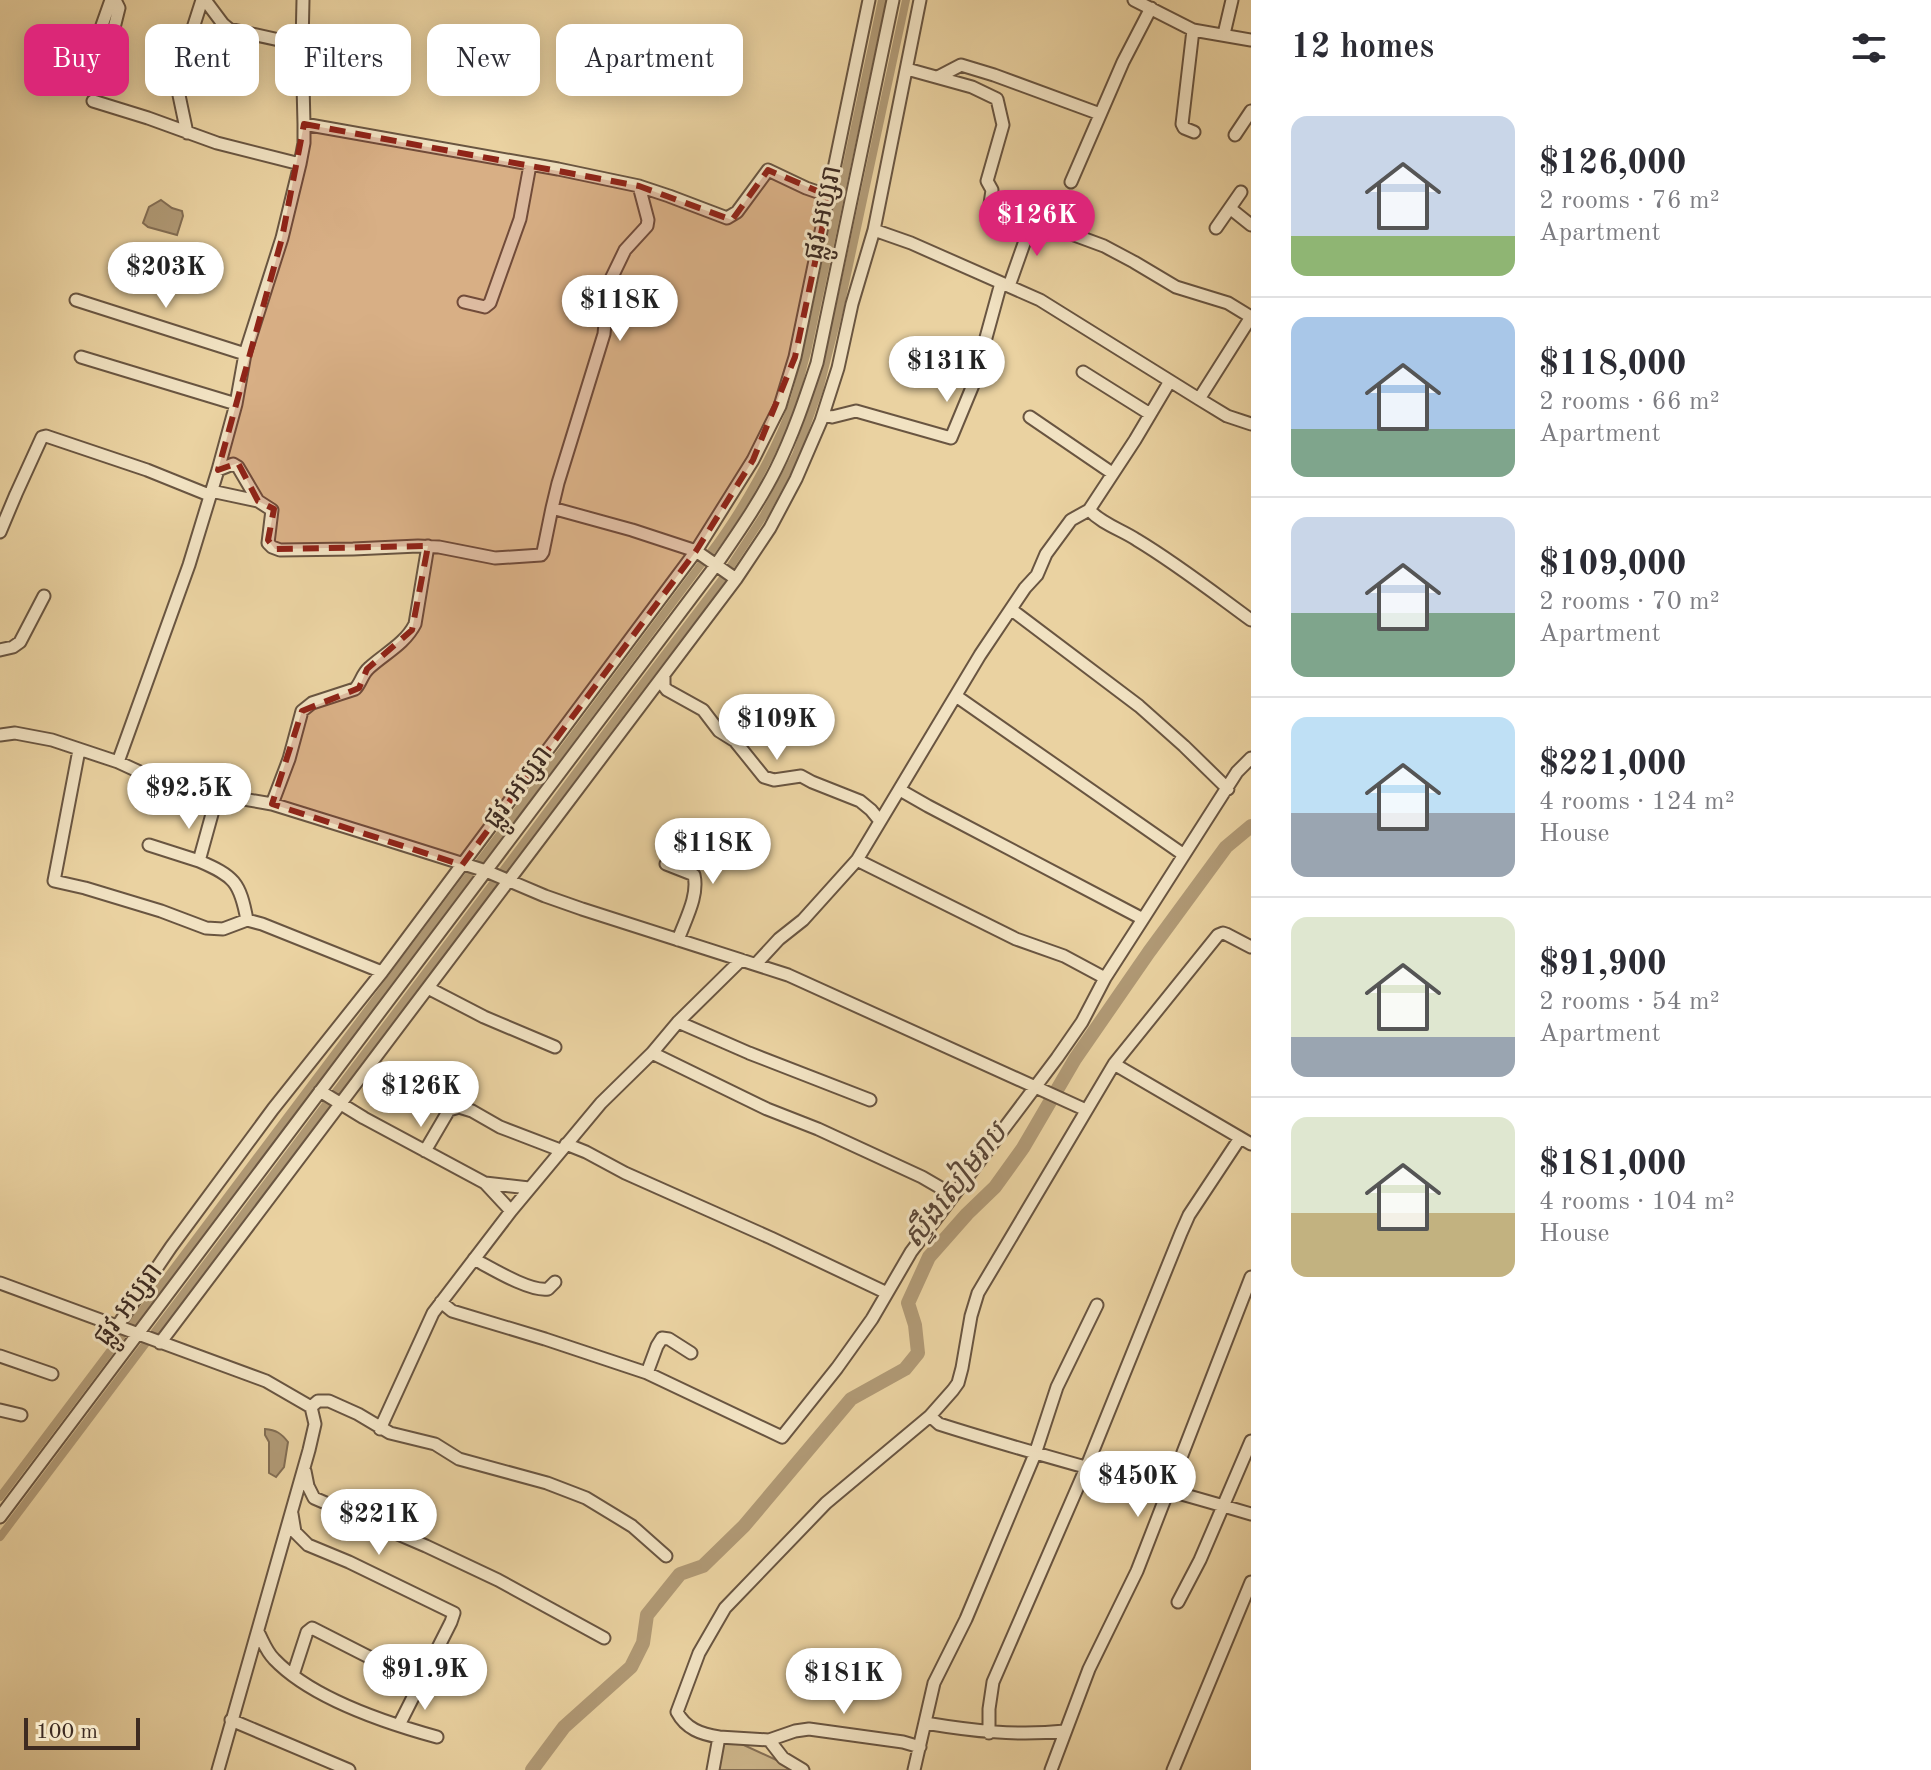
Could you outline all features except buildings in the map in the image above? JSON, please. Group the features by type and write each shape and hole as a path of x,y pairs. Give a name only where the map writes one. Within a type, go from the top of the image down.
{"street":[{"path":"103,24 113,0"},
{"path":"113,0 119,8 115,24"},
{"path":"203,0 229,29 275,39"},
{"path":"187,133 176,81 203,0"},
{"path":"302,24 303,0"},
{"path":"118,1325 171,1247 264,1122 382,972 696,551 753,460 780,406 795,357 869,0"},
{"name":"ផ្លូវ អប្សរា","path":"0,1517 716,565 753,510 776,469 801,413 817,363 893,0"},
{"path":"160,1343 736,579 770,528 796,479 823,415 838,368 852,304 874,230 920,0"},
{"path":"1134,0 1193,30 1251,40"},
{"path":"1224,34 1232,0"},
{"path":"1071,182 1123,62 1151,8"},
{"path":"1193,30 1182,124 1194,132"},
{"path":"938,77 961,65 1100,114"},
{"path":"907,69 972,87 997,99 1003,125 987,181 992,190 990,204 1104,246 1176,287 1228,303 1251,317 1199,399"},
{"path":"982,71 992,96"},
{"path":"118,762 189,565 218,470 236,404 245,354 282,238 300,164 304,143 304,96"},
{"path":"93,101 217,143 300,164"},
{"path":"1235,135 1251,111"},
{"path":"304,124 639,186 727,218 737,212 768,170 829,196"},
{"path":"464,302 485,307 490,303 520,219 530,165"},
{"path":"0,532 31,459 42,437 46,436 210,493 258,501 272,510 268,540 275,549 428,546 495,558 541,555 558,483 604,334 610,281 625,250 647,226 639,186"},
{"path":"1216,228 1241,192"},
{"path":"1231,209 1251,225"},
{"path":"823,415 832,417 856,411 951,438 963,413 1005,285 1033,218"},
{"path":"874,230 1048,303 1227,416 1251,424"},
{"path":"76,300 245,354"},
{"path":"81,357 236,404"},
{"path":"1083,372 1150,414"},
{"path":"756,964 821,902 857,860 980,655 1068,523 1089,510 1170,381"},
{"path":"1030,417 1112,473"},
{"path":"218,470 237,465 258,501"},
{"path":"552,508 696,551 736,579"},
{"path":"1089,510 1097,518 1188,573 1251,620"},
{"path":"272,804 302,711 312,703 358,687 367,669 403,641 412,630 428,546"},
{"path":"0,650 20,642 44,596"},
{"path":"1012,610 1139,706 1228,789"},
{"path":"664,675 667,690 703,710 719,731 735,741 764,777 774,780 801,776 860,801 880,821"},
{"path":"956,696 1184,855"},
{"path":"0,735 32,735 118,762 185,789 272,804 486,871 582,909 788,975 1082,1108"},
{"path":"79,750 54,881 161,911 206,928 223,929 247,920 382,972"},
{"path":"441,1302 452,1311 647,1373 782,1437 872,1319 911,1252 1038,1087 1082,1022 1105,978 1237,772 1251,758"},
{"path":"900,790 1143,919"},
{"path":"199,861 217,796"},
{"path":"149,845 222,871 235,881 247,920"},
{"path":"857,860 1016,939 1064,956 1105,978"},
{"path":"666,864 694,875 696,881 696,890 678,940"},
{"path":"920,1747 809,1729 769,1740 719,1737 692,1729 681,1721 677,1712 699,1653 716,1621 735,1597 826,1503 930,1416 948,1397 960,1378 978,1293 1082,1108 1114,1064 1218,935 1226,934 1251,947"},
{"path":"380,1429 433,1313 474,1259 601,1103 741,960"},
{"path":"428,988 484,1017 555,1047"},
{"path":"678,1022 870,1100"},
{"path":"652,1053 713,1085 922,1177 953,1195"},
{"path":"989,1733 993,1682 1086,1468 1181,1233 1189,1215 1246,1141 1114,1064"},
{"path":"320,1091 485,1183 511,1211"},
{"path":"425,1151 449,1110 459,1107 500,1127 586,1152 625,1173 887,1293"},
{"path":"485,1183 529,1188"},
{"path":"474,1259 540,1290 548,1289 555,1282"},
{"path":"1051,1770 1089,1669 1137,1571 1251,1277"},
{"path":"0,1283 266,1381 311,1407 315,1424 304,1468 218,1770"},
{"path":"914,1770 934,1683 966,1619 1035,1454 1057,1387 1097,1305"},
{"path":"647,1373 662,1338 691,1353"},
{"path":"0,1356 52,1374"},
{"path":"311,1407 318,1401 329,1401 358,1414 380,1429 435,1444 459,1459 547,1483 591,1500 632,1526 666,1556"},
{"path":"0,1410 21,1415"},
{"path":"930,1416 939,1424 1035,1454 1251,1514"},
{"path":"1178,1602 1200,1560 1251,1441"},
{"path":"304,1468 314,1498 498,1580 604,1638"},
{"path":"292,1509 295,1532 308,1545 454,1611 399,1725"},
{"path":"1173,1770 1251,1582"},
{"path":"293,1675 307,1632 312,1628 420,1683"},
{"path":"258,1632 274,1659 326,1695 369,1715 437,1737"},
{"path":"231,1720 349,1770"},
{"path":"925,1723 989,1733 1065,1731"},
{"path":"713,1770 719,1737"},
{"path":"769,1740 783,1758 803,1770"}],"highlighted area":[{"path":"304,124 639,186 732,220 768,170 829,196 795,357 753,460 696,551 462,865 272,804 302,711 359,688 367,669 412,630 428,546 275,549 268,540 274,509 258,501 238,463 218,470 282,238"}],"shaded area":[{"path":"161,200 182,211 177,235 143,223 149,207"},
{"path":"265,1429 278,1432 288,1442 284,1467 276,1477 269,1473 269,1442"},
{"path":"722,1735 798,1770 709,1770"}],"waterway":[{"path":"710,553 757,480 796,394 882,0"},
{"path":"730,567 764,515 796,455 819,390 840,307 906,0"},
{"path":"480,861 702,563"},
{"path":"502,872 723,578"},
{"name":"ស្ទឹងសៀមរាប","path":"532,1770 564,1727 631,1667 643,1643 647,1615 680,1574 703,1566 744,1526 851,1399 905,1369 918,1353 915,1325 908,1303 929,1257 995,1187 1023,1148 1075,1059 1149,952 1226,847 1251,826"},
{"path":"132,1324 472,871"},
{"path":"335,1093 494,882"},
{"path":"154,1333 327,1103"},
{"path":"0,1497 123,1334"},
{"path":"0,1537 146,1343"}]}
